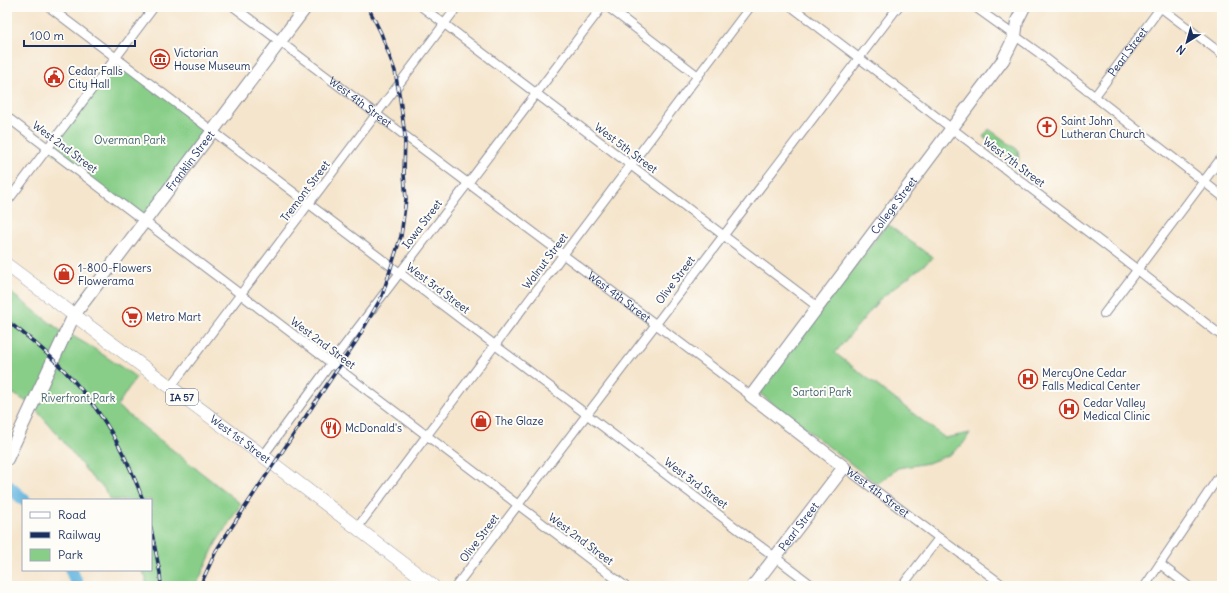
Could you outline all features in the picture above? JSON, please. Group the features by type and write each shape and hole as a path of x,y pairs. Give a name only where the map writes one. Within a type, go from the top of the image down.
{"main road":[{"name":"West 1st Street","path":"7,265 263,456 433,586"}],"street":[{"name":"West 3rd Street","path":"49,7 813,586"},
{"path":"7,202 154,7"},
{"name":"West 4th Street","path":"234,7 1004,586"},
{"name":"Franklin Street","path":"7,459 74,315 306,7"},
{"name":"West 5th Street","path":"422,7 818,307"},
{"name":"Tremont Street","path":"170,388 457,7"},
{"name":"Iowa Street","path":"263,456 331,363 602,7"},
{"path":"608,7 698,76"},
{"name":"Walnut Street","path":"357,528 750,7"},
{"name":"West 7th Street","path":"792,7 953,128 1222,336"},
{"name":"Olive Street","path":"456,586 898,7"},
{"path":"975,7 1095,96 1222,196"},
{"name":"College Street","path":"751,396 1003,60 1015,36 1017,22 1024,7"},
{"path":"1161,7 1222,54"},
{"name":"Pearl Street","path":"1095,96 1161,7"},
{"name":"West 2nd Street","path":"7,117 625,586"},
{"path":"1104,314 1222,157"},
{"name":"Pearl Street","path":"753,586 844,467"},
{"path":"1145,586 1221,474"},
{"path":"902,586 939,538"},
{"path":"1160,564 1188,586"}],"green space":[{"name":"Overman Park","path":"116,58 213,131 145,222 47,148"},
{"path":"989,129 1018,150 1019,159 1017,163 983,137"},
{"name":"Sartori Park","path":"887,224 933,258 880,299 835,353 945,438 970,433 963,444 949,455 928,463 898,468 877,484 759,393"},
{"name":"Riverfront Park","path":"7,290 65,334 66,332 93,348 136,377 117,406 241,504 216,543 196,586 146,586 146,578 142,571 152,571 152,499 110,499 104,488 93,479 32,405 7,390"}],"waterway":[{"path":"7,485 23,499"},
{"path":"71,571 78,586"}],"railway":[{"path":"200,586 216,551 357,340 382,296 401,236 406,199 404,174 405,136 400,99 395,71 381,33 368,7"},
{"path":"7,321 31,339 52,358 72,378 89,400 105,422 119,446 132,472 143,499"},
{"path":"152,533 161,586"}],"place":[{"name":"Victorian House Museum","path":"160,59"},
{"name":"Cedar Falls City Hall","path":"54,77"},
{"name":"Saint John Lutheran Church","path":"1047,127"},
{"name":"1-800-Flowers Flowerama","path":"64,274"},
{"name":"Metro Mart","path":"132,317"},
{"name":"MercyOne Cedar Falls Medical Center","path":"1028,379"},
{"name":"Cedar Valley Medical Clinic","path":"1069,409"},
{"name":"The Glaze","path":"481,421"},
{"name":"McDonald's","path":"331,428"}]}
